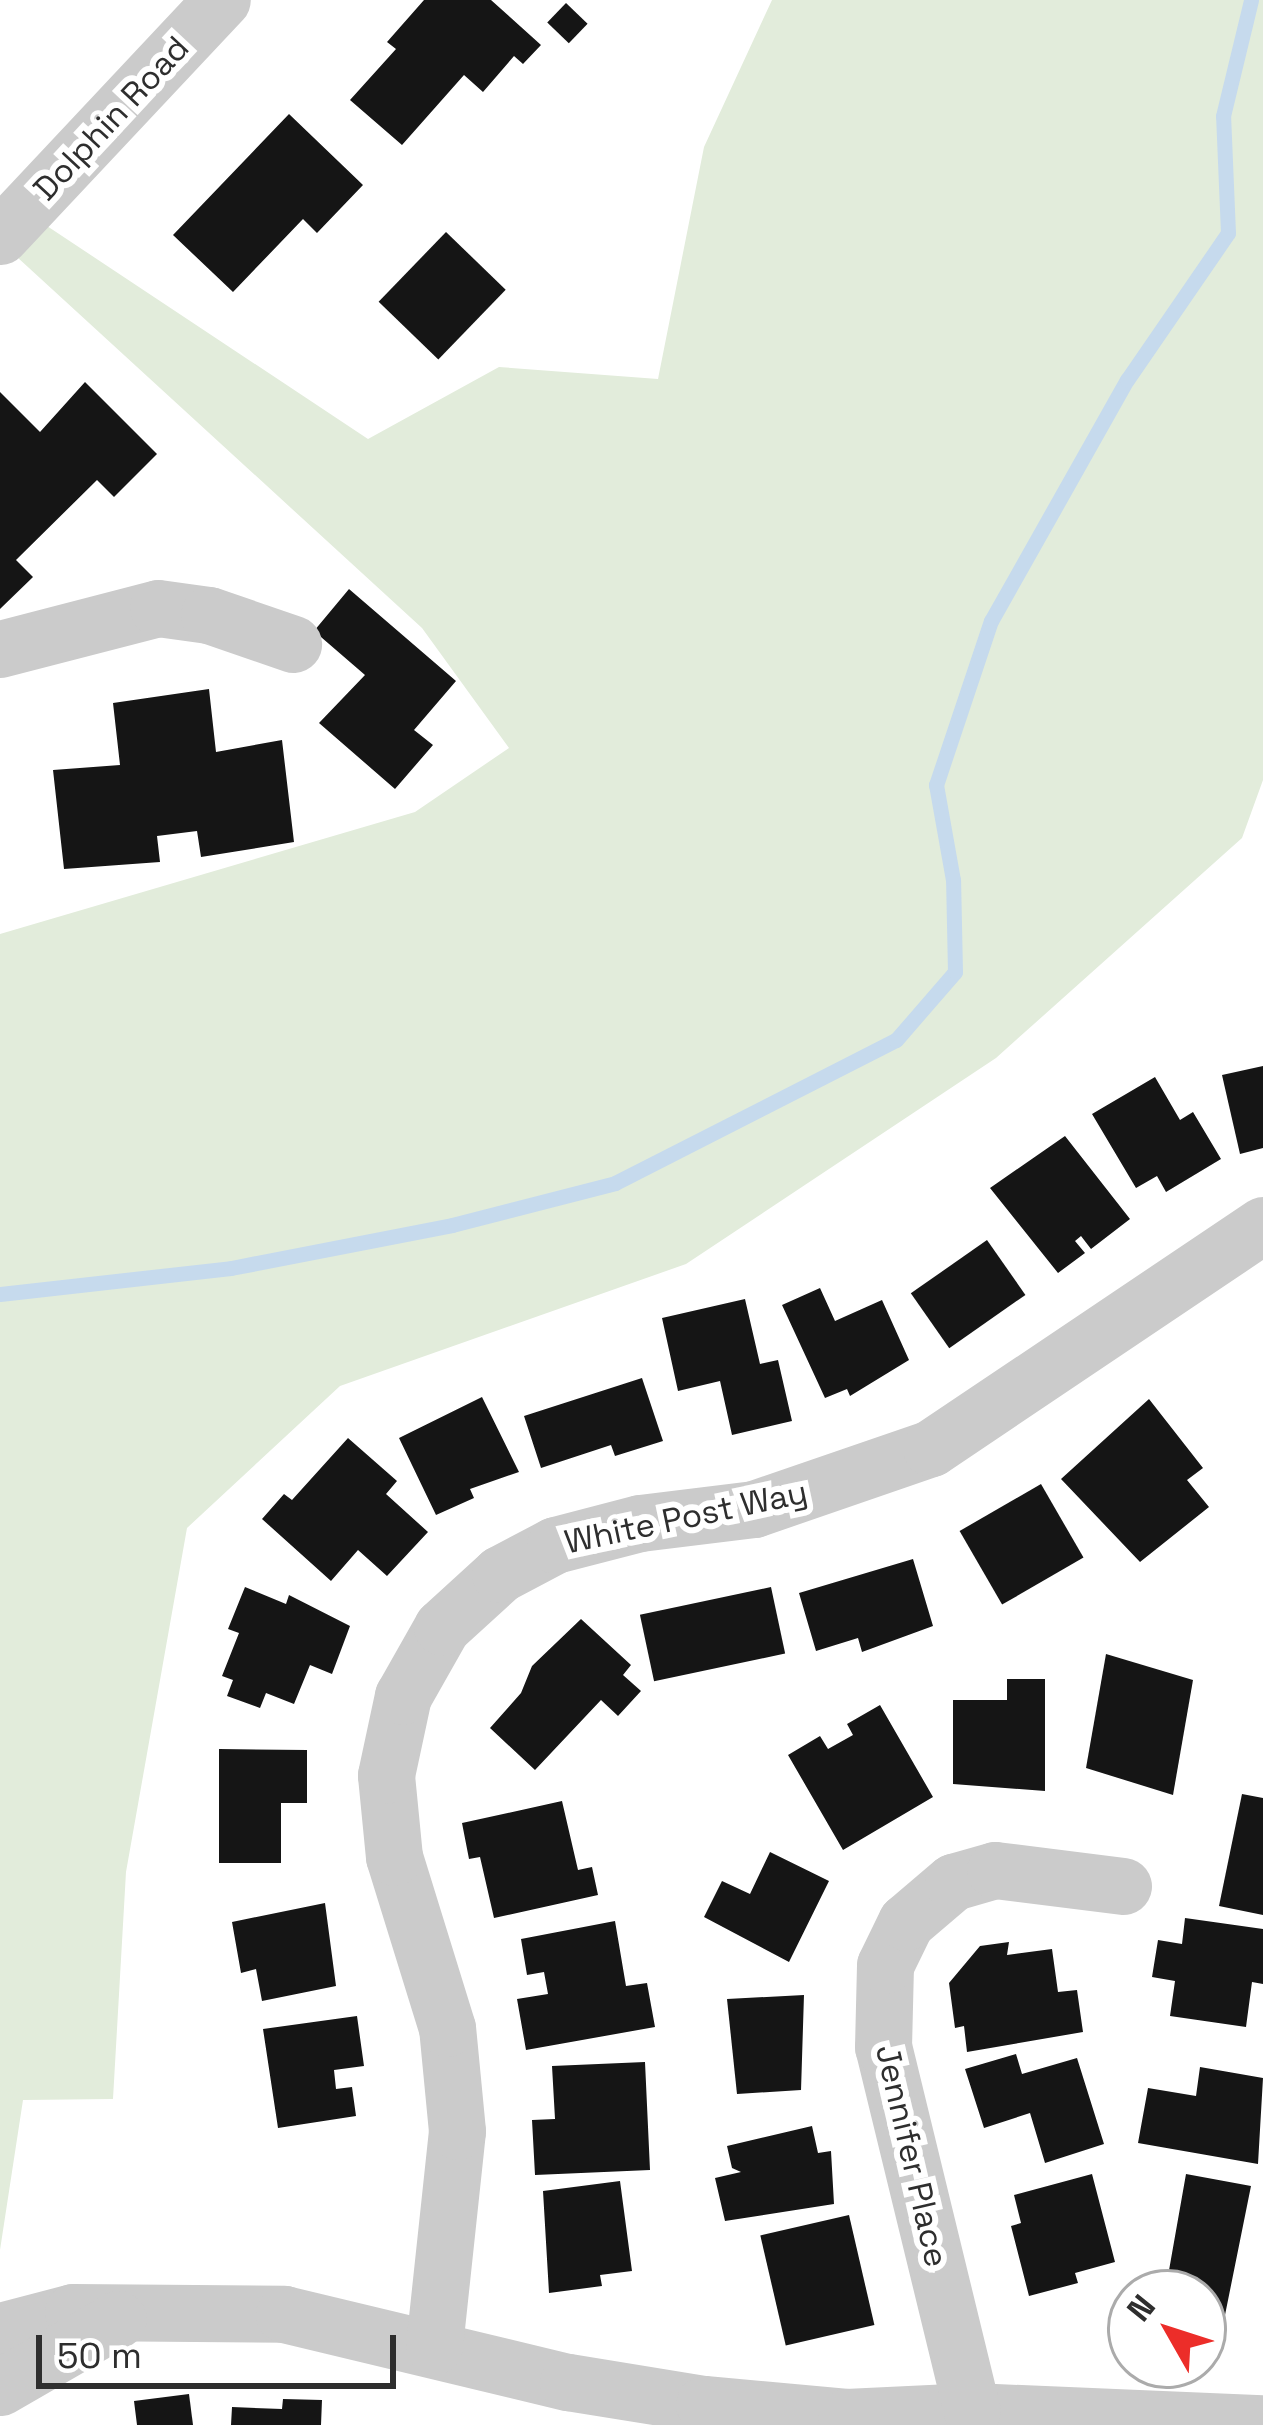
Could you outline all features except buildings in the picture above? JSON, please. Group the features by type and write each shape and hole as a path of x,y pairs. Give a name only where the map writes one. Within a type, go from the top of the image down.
{"street":[{"name":"Dolphin Road","path":"0,236 222,0"},
{"path":"0,649 158,608 209,615 293,644"},
{"name":"White Post Way","path":"434,2346 458,2132 447,2028 394,1857 386,1775 403,1696 442,1628 500,1574 554,1545 640,1523 754,1509 931,1448 1263,1225"},
{"name":"Jennifer Place","path":"972,2411 883,2047 885,1965 906,1922 952,1882 995,1870 1123,1886"},
{"path":"0,2331 73,2312 122,2318 284,2314 434,2346 568,2382 845,2421 972,2411 1263,2423"},
{"path":"0,2387 122,2318"}],"green space":[{"path":"772,0 1263,0 1263,780 1242,838 996,1058 686,1264 340,1386 187,1528 126,1872 113,2099 23,2100 0,2250 0,934 415,812 509,748 422,628 17,257 44,224 368,439 499,367 658,379 704,147"}],"waterway":[{"path":"0,1294 231,1268 452,1225 615,1183 896,1040 955,972 953,880 936,785 991,621 1127,380 1228,233 1223,116 1251,0"}]}
